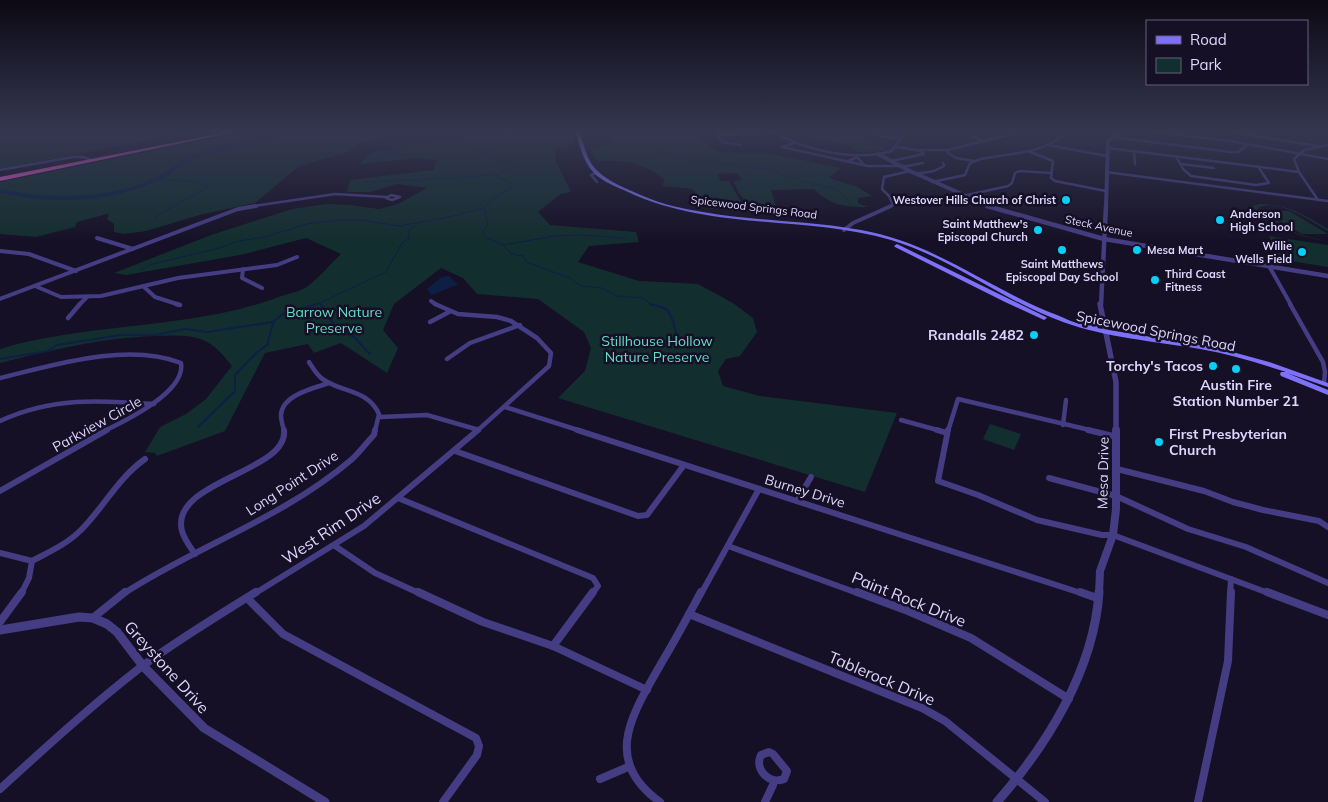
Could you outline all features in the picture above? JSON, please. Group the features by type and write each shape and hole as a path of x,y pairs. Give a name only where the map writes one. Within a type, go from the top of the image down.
{"highway":[{"path":"0,177 42,168"}],"main road":[{"path":"594,168 597,173"},
{"name":"Spicewood Springs Road","path":"597,173 635,195 676,208 704,214 853,230 874,234 917,248 1013,298 1055,317 1105,333 1223,351 1262,362 1327,388"},
{"name":"Spicewood Springs Road","path":"844,230 879,239 904,249 995,295 1052,321 1205,352 1260,366 1313,386 1327,388"},
{"path":"904,249 917,248"},
{"path":"995,295 1013,298"},
{"path":"1076,324 1093,326 1103,322"},
{"path":"1260,366 1327,388"}],"street":[{"name":"Steck Avenue","path":"905,168 998,211 1086,235 1328,276"},
{"path":"916,174 938,168"},
{"path":"932,182 965,175 968,168"},
{"path":"1053,168 1052,180 1106,191"},
{"name":"Mesa Drive","path":"997,802 1016,780 1069,700 1097,617 1097,598 1102,563 1113,535 1118,438 1116,376 1105,333 1100,302 1106,168"},
{"path":"1182,168 1190,176 1256,185 1269,183 1259,168"},
{"path":"1263,168 1300,172"},
{"path":"1298,168 1318,200"},
{"path":"963,196 1008,186 1013,180 1015,173 1019,170 1052,172"},
{"path":"844,230 853,223 893,205 889,196 882,189 884,178 910,171"},
{"path":"1106,172 1328,201"},
{"path":"597,173 591,174 597,182"},
{"path":"0,299 134,250 238,209 327,194 358,194 387,197"},
{"path":"1086,235 1104,246"},
{"path":"97,238 134,250"},
{"path":"0,251 28,254 76,271"},
{"path":"36,286 55,295 87,297 114,293 178,278 277,265 297,258"},
{"path":"1268,266 1325,363 1327,388"},
{"path":"243,269 242,278 262,288"},
{"path":"142,286 149,294 156,298 180,305"},
{"path":"68,318 87,297"},
{"name":"West Rim Drive","path":"0,789 91,707 143,666 195,630 335,546 364,526 455,451 546,371 551,362 549,349 520,325 505,318 449,312 431,301"},
{"path":"430,322 449,312"},
{"path":"447,359 470,343 520,325"},
{"name":"Parkview Circle","path":"0,378 107,356 166,356 175,358 182,363 183,369 178,378 154,404 135,417 79,445 30,477 0,491"},
{"path":"309,362 321,379 360,394 374,405 380,417 427,415 479,430"},
{"path":"195,554 181,530 180,522 188,507 204,490 258,463 276,451 286,432 281,418 283,408 298,395 329,383"},
{"path":"1118,438 958,399 947,433 938,481 978,494 1037,520 1102,535 1113,535 1328,615"},
{"path":"0,420 42,406 73,400 154,404"},
{"path":"1063,425 1066,400"},
{"name":"Burney Drive","path":"505,407 1097,598"},
{"name":"Long Point Drive","path":"93,618 126,592 284,507 344,466 371,441 379,425 380,417"},
{"path":"901,420 947,433"},
{"path":"455,451 638,516 647,515 684,465"},
{"path":"32,561 65,542 81,530 129,470 145,459"},
{"path":"1117,469 1204,491 1263,510 1319,521 1328,527"},
{"path":"797,501 810,477"},
{"path":"1049,478 1116,496 1188,529 1246,547 1328,583"},
{"path":"660,802 642,787 628,767 627,731 647,690 759,489"},
{"path":"398,498 593,578 598,586 553,646"},
{"path":"335,546 375,573 483,622 553,646 647,690"},
{"name":"Paint Rock Drive","path":"728,546 908,610 971,638 1069,700"},
{"path":"0,553 32,561"},
{"path":"0,622 29,579 32,561"},
{"path":"1198,802 1228,661 1231,579"},
{"path":"248,599 283,634 476,738 479,746 476,754 443,802"},
{"name":"Tablerock Drive","path":"689,614 922,708 945,721 1045,802"},
{"path":"0,630 70,618 93,618"},
{"name":"Greystone Drive","path":"93,618 118,632 143,666 204,728 325,802"},
{"path":"600,779 628,767"},
{"path":"765,802 773,784"}],"green space":[{"path":"66,168 296,168 255,203 203,214 146,231 124,234 114,232 114,224 107,219 109,215 107,214 77,222 75,227 36,237 0,234 0,182"},
{"path":"434,168 560,168 571,192 561,194 538,212 550,225 636,232 639,242 589,246 578,262 639,281 698,284 733,303 753,318 757,332 740,356 726,359 718,371 723,386 760,396 897,413 865,492 558,398 585,371 591,348 584,332 538,299 477,294 463,278 441,268 394,304 383,330 398,348 387,373 341,343 314,353 308,344 265,353 225,431 157,456 155,453 145,452 160,427 186,414 206,399 232,366 210,343 195,337 183,336 134,337 76,345 0,363 0,349 34,340 208,316 243,308 301,290 308,286 341,254 306,238 240,255 126,275 114,273 211,235 292,209 327,204 379,209 398,204 427,188 397,184 370,192 347,192 350,180"},
{"path":"646,168 840,168 829,178 858,187 872,196 858,198 858,203 868,207 852,207 833,202 814,189 771,190 778,213 751,210 733,181 742,180 737,173 718,174 720,181 729,181 746,210 753,213 705,208 710,201 697,197 693,189 663,186 664,179"},
{"path":"1259,204 1269,204 1287,208 1312,219 1328,229 1328,231 1303,216 1284,208 1266,205 1258,208 1298,234 1328,242 1298,235 1250,207"},
{"path":"1263,211 1289,211 1328,234 1302,234"},
{"name":"Willie Wells Field","path":"1269,236 1328,245 1328,267 1278,259"},
{"path":"990,424 1021,434 1014,450 983,439"}],"water":[{"path":"449,276 458,285 431,295 427,289 440,278"}],"waterway":[{"path":"0,191 17,195 58,198 102,195 141,186 158,179 174,168"},
{"path":"497,174 510,168"},
{"path":"760,168 772,170 791,178 835,189 849,200"},
{"path":"365,182 457,178 497,174"},
{"path":"497,174 497,178 511,182 513,186 491,200 484,208 488,225 482,232 485,237 503,245"},
{"path":"155,217 209,186 191,181 156,180"},
{"path":"420,222 483,208"},
{"path":"141,270 149,265 219,248 239,241 265,237 307,224 338,220 360,220 400,226 420,222"},
{"path":"315,305 386,272 402,243 408,239 410,229 420,222"},
{"path":"503,245 555,236 578,235 626,238"},
{"path":"503,245 511,254 523,256 526,262 570,278 581,286 602,288 617,296 643,298 651,304"},
{"path":"0,359 48,351 57,345 121,335 155,335 186,329 207,332 273,322 283,314 317,304"},
{"path":"320,304 324,308 324,316 332,321 337,330 354,337 370,354"},
{"path":"651,304 662,307 668,311 678,338"},
{"path":"198,427 235,391 235,375 256,353 267,345 273,323"}],"place":[{"name":"Westover Hills Church of Christ","path":"1066,200"},
{"name":"Anderson High School","path":"1220,220"},
{"name":"Saint Matthew's Episcopal Church","path":"1038,230"},
{"name":"Saint Matthews Episcopal Day School","path":"1062,250"},
{"name":"Mesa Mart","path":"1137,250"},
{"name":"Willie Wells Field","path":"1302,252"},
{"name":"Third Coast Fitness","path":"1155,280"},
{"name":"Randalls 2482","path":"1034,335"},
{"name":"Torchy's Tacos","path":"1213,366"},
{"name":"Austin Fire Station Number 21","path":"1236,369"},
{"name":"First Presbyterian Church","path":"1159,442"}],"park label":[{"name":"Barrow Nature Preserve","path":"334,320"},
{"name":"Stillhouse Hollow Nature Preserve","path":"657,350"}]}
